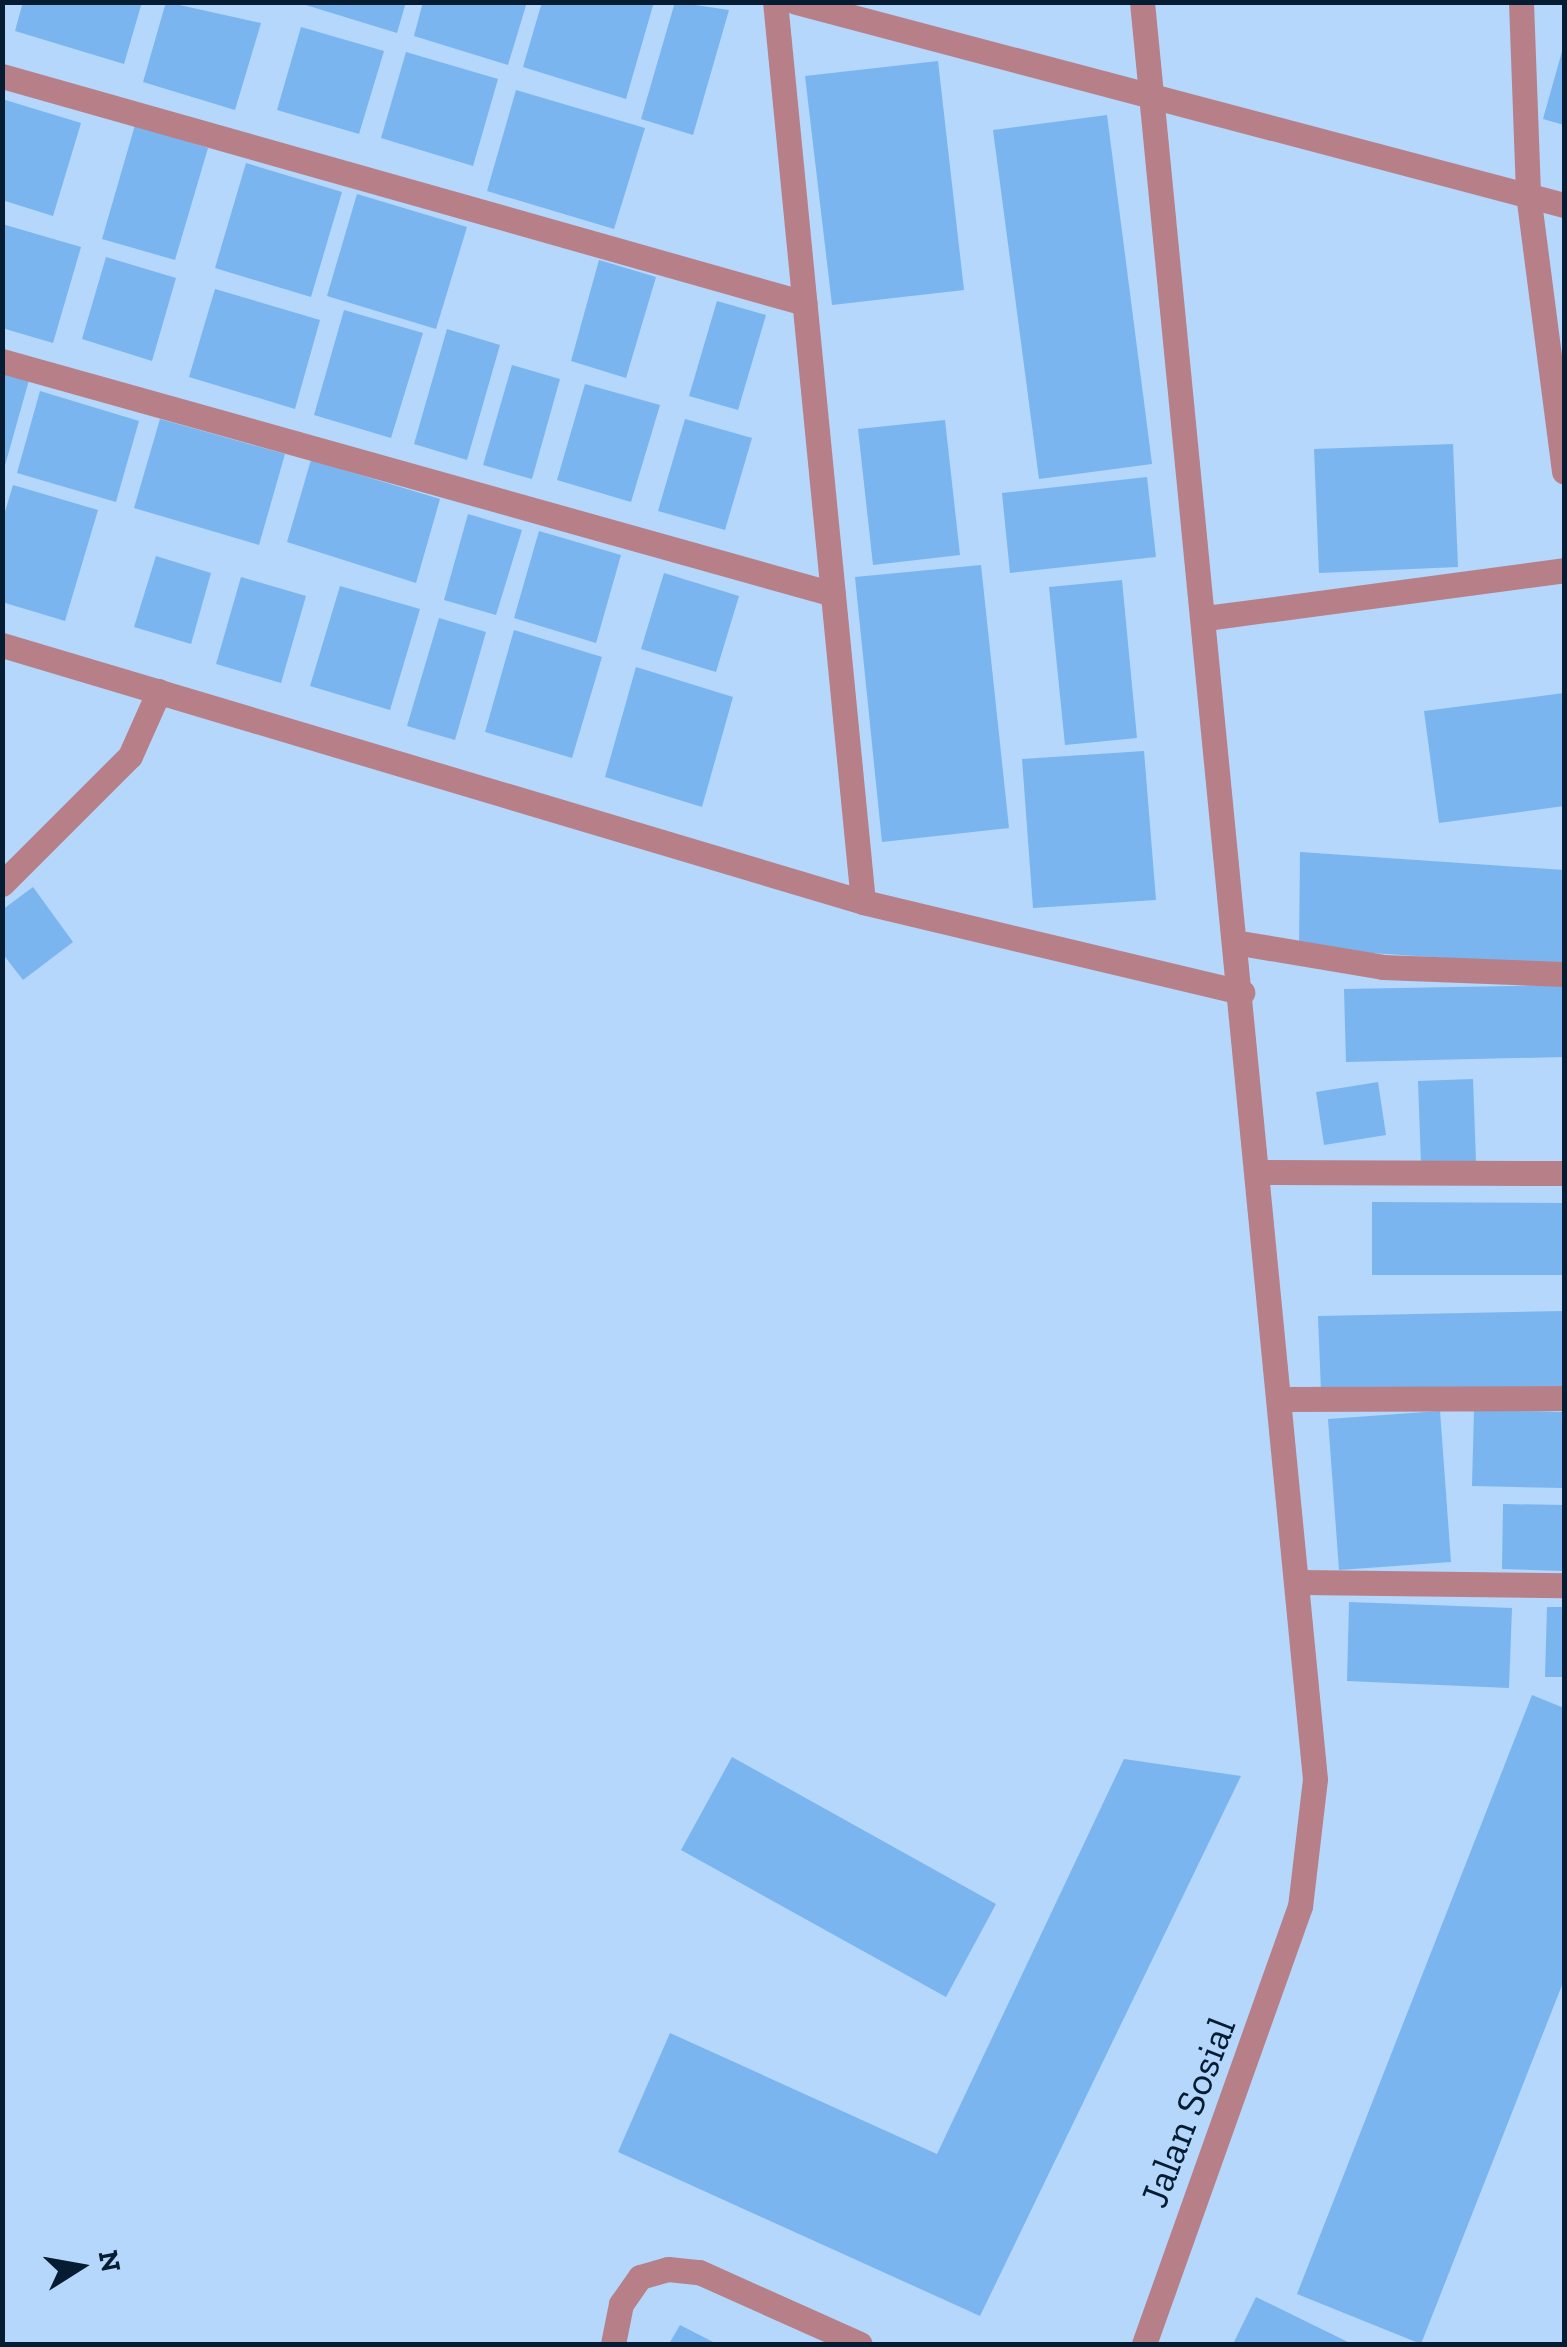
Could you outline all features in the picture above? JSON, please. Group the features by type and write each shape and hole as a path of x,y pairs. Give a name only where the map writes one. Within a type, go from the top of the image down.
{"street":[{"path":"775,2 862,902"},
{"path":"796,2 1152,92 1564,205"},
{"name":"Jalan Sosial","path":"1142,2 1206,618 1234,942 1302,1582 1315,1779 1300,1906 1144,2344"},
{"path":"1521,2 1528,194 1564,472"},
{"path":"2,76 804,303"},
{"path":"2,361 833,594"},
{"path":"1206,618 1564,570"},
{"path":"2,645 862,902 1242,992"},
{"path":"2,884 130,756 159,691"},
{"path":"1234,942 1382,968 1564,974"},
{"path":"1258,1172 1564,1174"},
{"path":"1283,1399 1564,1398"},
{"path":"1302,1582 1564,1585"},
{"path":"612,2344 621,2304 640,2277 668,2270 699,2272 860,2344"}],"building":[{"path":"23,2 142,2 124,64 15,31"},
{"path":"166,2 261,23 235,110 143,82"},
{"path":"296,2 406,2 397,33"},
{"path":"423,2 527,2 508,65 414,36"},
{"path":"542,2 654,2 626,99 523,67"},
{"path":"675,2 729,10 693,135 641,119"},
{"path":"301,27 384,51 359,134 277,110"},
{"path":"1564,48 1564,125 1543,119"},
{"path":"406,52 498,79 473,166 381,138"},
{"path":"938,61 964,290 832,305 805,76"},
{"path":"516,90 645,128 614,229 487,191"},
{"path":"2,99 81,123 53,216 2,200"},
{"path":"1107,115 1152,464 1039,479 993,130"},
{"path":"135,125 208,148 175,260 102,239"},
{"path":"246,163 342,192 311,297 215,268"},
{"path":"357,194 467,227 436,329 327,296"},
{"path":"2,224 81,247 53,343 2,328"},
{"path":"106,257 176,278 152,361 82,339"},
{"path":"599,260 656,277 626,378 571,361"},
{"path":"215,289 320,320 295,409 189,377"},
{"path":"717,301 766,315 738,410 689,396"},
{"path":"344,310 423,333 391,438 314,415"},
{"path":"447,329 500,345 467,460 414,444"},
{"path":"512,365 560,379 532,479 483,465"},
{"path":"2,372 29,380 4,469 2,468"},
{"path":"585,384 660,405 631,502 557,480"},
{"path":"40,391 139,421 116,502 17,473"},
{"path":"160,419 285,454 259,545 134,508"},
{"path":"685,419 752,438 725,530 658,511"},
{"path":"945,420 960,555 873,565 858,429"},
{"path":"1453,444 1458,567 1319,573 1314,449"},
{"path":"311,460 440,499 416,583 287,542"},
{"path":"1147,477 1156,557 1010,573 1002,493"},
{"path":"13,485 98,510 65,621 2,602 2,522"},
{"path":"468,514 522,530 496,615 444,600"},
{"path":"539,531 621,555 596,643 514,618"},
{"path":"156,556 211,573 191,644 134,627"},
{"path":"981,565 1009,828 882,842 855,577"},
{"path":"664,573 739,596 716,672 641,649"},
{"path":"241,577 306,596 281,683 216,664"},
{"path":"1122,580 1137,738 1065,745 1049,587"},
{"path":"340,586 420,609 390,710 310,686"},
{"path":"439,618 486,632 455,740 407,726"},
{"path":"514,630 602,657 572,758 485,732"},
{"path":"636,667 733,697 702,807 605,777"},
{"path":"1564,693 1564,806 1439,823 1424,711"},
{"path":"1144,751 1156,900 1033,908 1022,759"},
{"path":"1300,852 1564,870 1564,966 1299,948"},
{"path":"33,887 73,942 23,980 2,953 2,910"},
{"path":"1564,985 1564,1057 1346,1062 1344,989"},
{"path":"1473,1079 1476,1162 1421,1164 1418,1081"},
{"path":"1378,1082 1386,1135 1324,1145 1316,1092"},
{"path":"1372,1202 1564,1203 1564,1275 1372,1275"},
{"path":"1564,1311 1564,1386 1321,1391 1318,1316"},
{"path":"1474,1410 1564,1412 1564,1488 1472,1486"},
{"path":"1440,1411 1451,1562 1339,1570 1328,1419"},
{"path":"1503,1504 1564,1505 1564,1571 1502,1569"},
{"path":"1349,1602 1512,1608 1509,1688 1347,1681"},
{"path":"1547,1607 1564,1607 1564,1677 1545,1677"},
{"path":"1532,1695 1564,1708 1564,1980 1421,2344 1297,2294"},
{"path":"732,1757 996,1904 946,1997 681,1850"},
{"path":"1124,1759 1241,1776 980,2316 618,2152 670,2033 937,2154"},
{"path":"1256,2297 1352,2344 1233,2344"},
{"path":"680,2325 717,2344 669,2344"}]}
